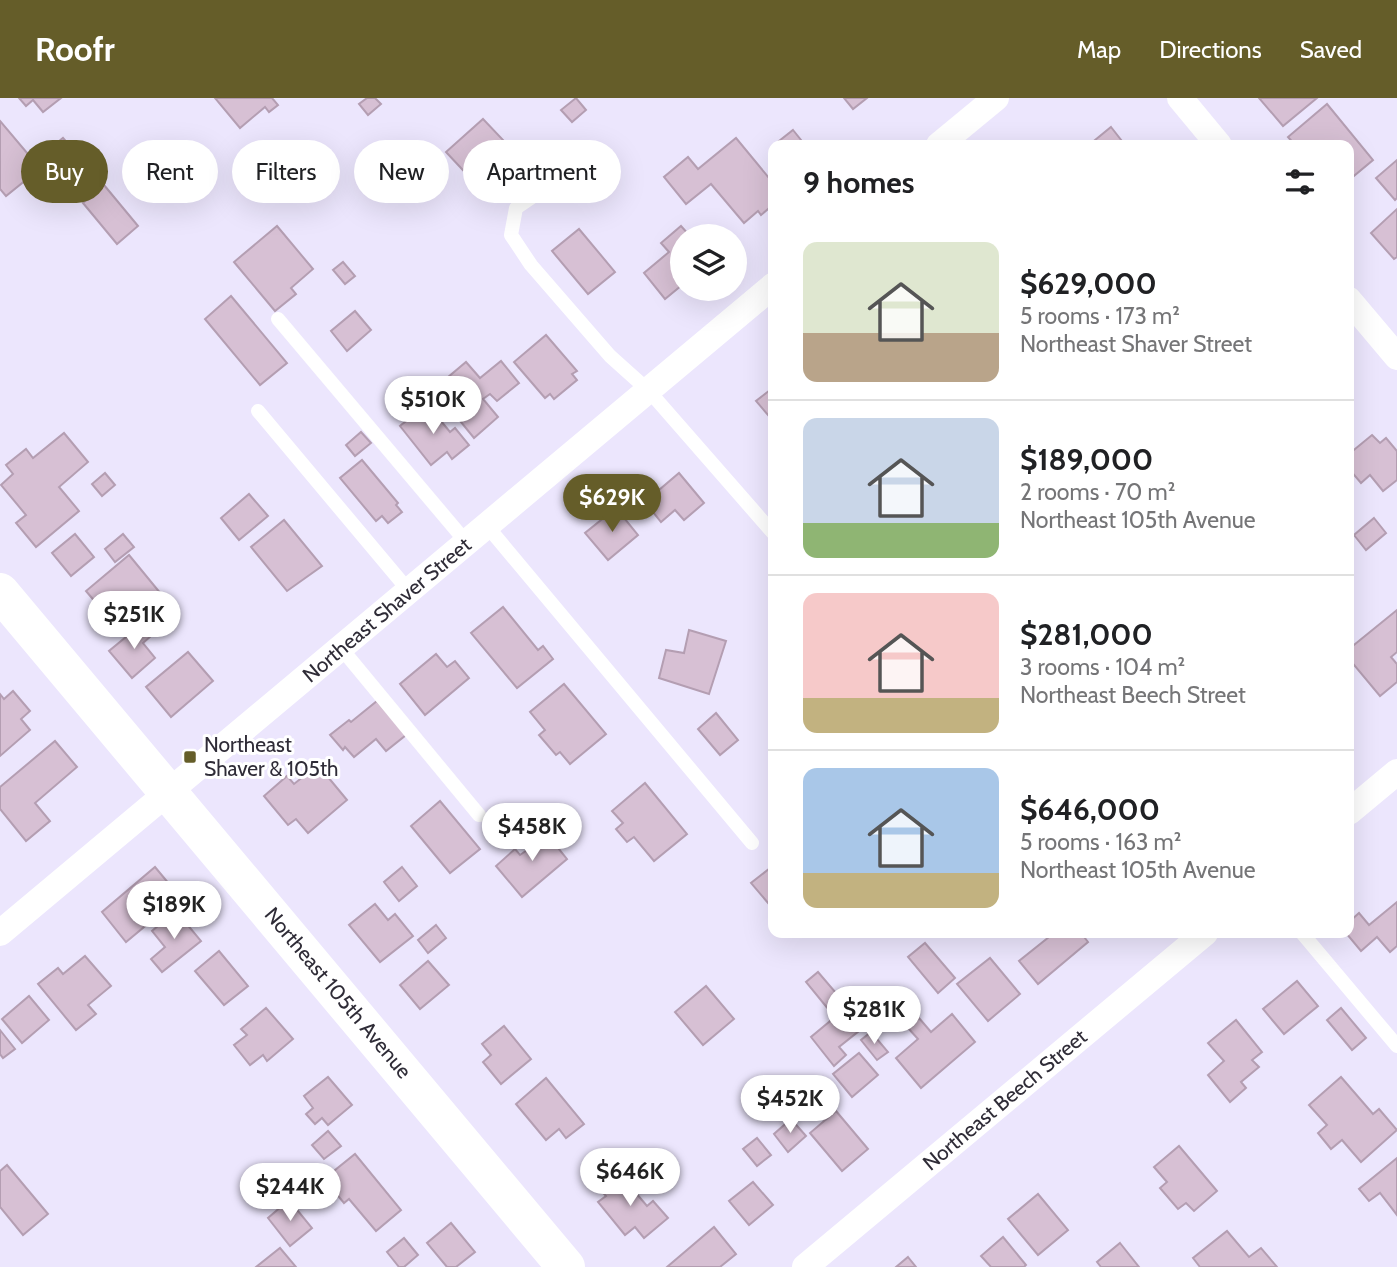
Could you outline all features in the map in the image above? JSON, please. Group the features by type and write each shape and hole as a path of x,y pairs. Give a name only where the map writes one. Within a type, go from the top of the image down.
{"street":[{"path":"945,140 996,98"},
{"path":"1180,98 1215,140"},
{"name":"Northeast Shaver Street","path":"0,933 768,290"},
{"path":"1354,306 1397,357"},
{"name":"Northeast 105th Avenue","path":"0,592 566,1267"},
{"path":"1354,808 1397,772"},
{"name":"Northeast Beech Street","path":"805,1267 1199,938"}],"lane":[{"path":"523,203 516,208 511,235 531,265 610,356 649,391 768,527"},
{"path":"278,319 477,534 752,843"},
{"path":"258,411 409,591"},
{"path":"341,648 479,815"},
{"path":"1306,938 1397,1046"}],"building":[{"path":"19,98 61,98 43,112 33,100 26,106"},
{"path":"215,98 272,98 278,105 269,112 265,107 240,128"},
{"path":"367,98 375,98 381,104 368,115 359,104"},
{"path":"576,98 586,110 572,122 561,110"},
{"path":"844,98 867,98 853,109"},
{"path":"1259,98 1317,98 1283,126"},
{"path":"1327,104 1373,160 1354,176 1354,140 1291,140 1288,137"},
{"path":"483,119 503,140 463,140 463,170 449,155 449,149"},
{"path":"0,121 21,146 21,184 6,196 0,189"},
{"path":"1111,127 1121,140 1095,140"},
{"path":"793,130 801,140 780,140"},
{"path":"736,138 768,177 768,209 761,215 758,211 744,223 711,184 686,204 664,177 688,157 698,169"},
{"path":"1397,160 1397,198 1395,200 1376,178"},
{"path":"108,190 138,226 117,244 83,203 108,203"},
{"path":"1397,209 1397,257 1394,259 1371,233"},
{"path":"277,226 313,269 291,288 296,294 275,311 234,262"},
{"path":"579,229 615,272 588,294 552,251"},
{"path":"670,235 670,295 665,299 644,273 669,252 661,243"},
{"path":"343,262 355,276 345,284 333,270"},
{"path":"231,296 287,363 260,385 205,319"},
{"path":"355,311 371,330 347,351 331,331"},
{"path":"546,335 577,371 572,374 577,380 554,399 550,394 545,398 514,362"},
{"path":"501,361 519,383 497,401 490,394 483,399 498,417 474,438 434,389 466,362 480,378"},
{"path":"768,392 768,415 756,401"},
{"path":"427,404 450,432 455,428 469,445 452,459 447,452 431,465 400,426"},
{"path":"361,432 371,443 355,456 346,445"},
{"path":"64,433 88,462 59,487 79,511 36,547 16,523 26,515 1,485 13,474 6,465 26,449 33,458"},
{"path":"1372,435 1380,443 1386,438 1397,451 1397,480 1383,491 1370,475 1361,483 1354,475 1354,450"},
{"path":"362,460 398,503 396,505 402,512 388,523 382,516 376,521 340,478"},
{"path":"105,473 115,485 102,496 92,484"},
{"path":"679,473 704,503 684,520 675,510 661,522 645,502"},
{"path":"249,494 268,516 239,540 221,518"},
{"path":"616,508 638,535 608,560 585,533"},
{"path":"1374,518 1386,533 1366,550 1354,535"},
{"path":"284,520 322,566 287,591 251,547"},
{"path":"75,534 94,557 71,576 52,553"},
{"path":"123,534 134,547 115,562 105,549"},
{"path":"129,555 161,594 119,630 86,591"},
{"path":"503,607 538,650 543,646 553,659 517,688 471,633"},
{"path":"1397,610 1397,652 1391,657 1397,664 1397,682 1380,696 1354,665 1354,645"},
{"path":"143,623 152,635 143,643 155,658 132,678 109,651"},
{"path":"689,630 726,641 709,694 659,678 666,650 684,653"},
{"path":"188,652 213,681 171,717 146,687"},
{"path":"436,654 447,667 455,661 469,678 425,715 400,684"},
{"path":"564,684 606,734 570,764 560,752 556,755 539,735 545,730 530,712"},
{"path":"13,691 30,711 21,719 30,730 0,756 0,694 4,699"},
{"path":"377,701 406,735 386,751 376,739 354,757 345,747 343,750 330,735"},
{"path":"716,713 738,740 720,755 698,729"},
{"path":"55,741 77,767 35,803 50,821 26,841 0,809 0,787"},
{"path":"318,765 347,800 308,833 296,819 288,825 264,796 287,776 294,784"},
{"path":"645,783 687,834 654,861 634,837 627,842 616,829 623,823 612,811"},
{"path":"440,801 480,849 450,873 411,826"},
{"path":"542,828 567,859 522,897 496,866 515,849 520,855 530,848 525,843"},
{"path":"155,867 180,897 126,942 102,912"},
{"path":"402,867 417,886 399,901 384,882"},
{"path":"768,870 768,903 751,883"},
{"path":"1397,902 1397,946 1390,952 1377,937 1361,951 1350,938 1354,938 1354,918 1359,913 1369,925"},
{"path":"375,904 388,920 395,914 413,936 380,962 349,925"},
{"path":"176,911 201,941 162,972 151,959 165,947 152,931"},
{"path":"436,925 446,938 428,953 418,940"},
{"path":"1048,938 1085,938 1088,942 1038,984 1019,961"},
{"path":"925,943 955,978 938,993 908,957"},
{"path":"219,951 248,986 224,1005 195,971"},
{"path":"85,956 111,986 88,1005 96,1014 76,1030 38,984 58,968 63,974"},
{"path":"990,958 1020,994 988,1021 957,984"},
{"path":"428,961 449,985 420,1009 400,985"},
{"path":"818,972 842,1000 829,1010 806,982"},
{"path":"1297,981 1318,1006 1284,1034 1263,1009"},
{"path":"706,986 734,1019 703,1045 675,1012"},
{"path":"29,996 49,1020 22,1043 2,1019"},
{"path":"847,1007 864,1027 839,1047 846,1055 834,1066 811,1037"},
{"path":"266,1008 293,1039 267,1061 263,1055 250,1065 234,1045 247,1035 241,1029"},
{"path":"1341,1008 1366,1038 1352,1050 1327,1020"},
{"path":"952,1014 975,1042 921,1088 896,1058 918,1039 908,1028 919,1018 931,1032"},
{"path":"1236,1020 1262,1052 1252,1060 1259,1067 1241,1082 1246,1088 1230,1102 1208,1075 1224,1061 1208,1043"},
{"path":"504,1026 531,1059 501,1084 483,1062 491,1055 482,1044"},
{"path":"0,1030 15,1049 3,1058 0,1054"},
{"path":"871,1032 888,1052 877,1060 861,1040"},
{"path":"859,1053 878,1075 852,1097 833,1074"},
{"path":"328,1077 352,1105 328,1125 322,1118 315,1124 306,1114 313,1108 304,1096"},
{"path":"1341,1077 1373,1114 1379,1109 1397,1130 1361,1162 1342,1140 1331,1149 1318,1133 1327,1125 1309,1105"},
{"path":"546,1078 584,1124 566,1138 559,1129 546,1140 516,1104"},
{"path":"836,1111 868,1149 842,1171 810,1133"},
{"path":"791,1119 806,1136 788,1152 774,1134"},
{"path":"328,1131 341,1146 324,1159 312,1145"},
{"path":"757,1138 771,1155 757,1166 743,1149"},
{"path":"1179,1146 1217,1191 1194,1211 1186,1203 1178,1209 1160,1188 1167,1182 1154,1167"},
{"path":"355,1154 401,1210 376,1231 349,1199 344,1203 324,1179"},
{"path":"1397,1158 1397,1215 1380,1193 1369,1201 1359,1189"},
{"path":"7,1165 48,1214 23,1235 0,1207 0,1171"},
{"path":"618,1172 647,1206 653,1201 668,1218 644,1238 635,1227 625,1235 598,1202 606,1196 599,1188"},
{"path":"753,1182 773,1205 749,1225 729,1201"},
{"path":"1038,1194 1068,1230 1038,1255 1008,1219"},
{"path":"289,1200 312,1228 290,1246 268,1218"},
{"path":"451,1223 475,1252 456,1267 447,1267 427,1243"},
{"path":"714,1227 736,1254 720,1267 667,1267"},
{"path":"1227,1231 1249,1257 1261,1248 1277,1267 1200,1267 1193,1258"},
{"path":"1003,1237 1026,1265 1024,1267 991,1267 981,1256"},
{"path":"404,1238 418,1255 404,1267 399,1267 387,1252"},
{"path":"1120,1243 1139,1267 1101,1267 1097,1262"},
{"path":"280,1248 296,1267 256,1267"},
{"path":"908,1257 916,1267 896,1267"}],"place":[{"name":"Northeast Shaver & 105th","path":"190,757"}]}
